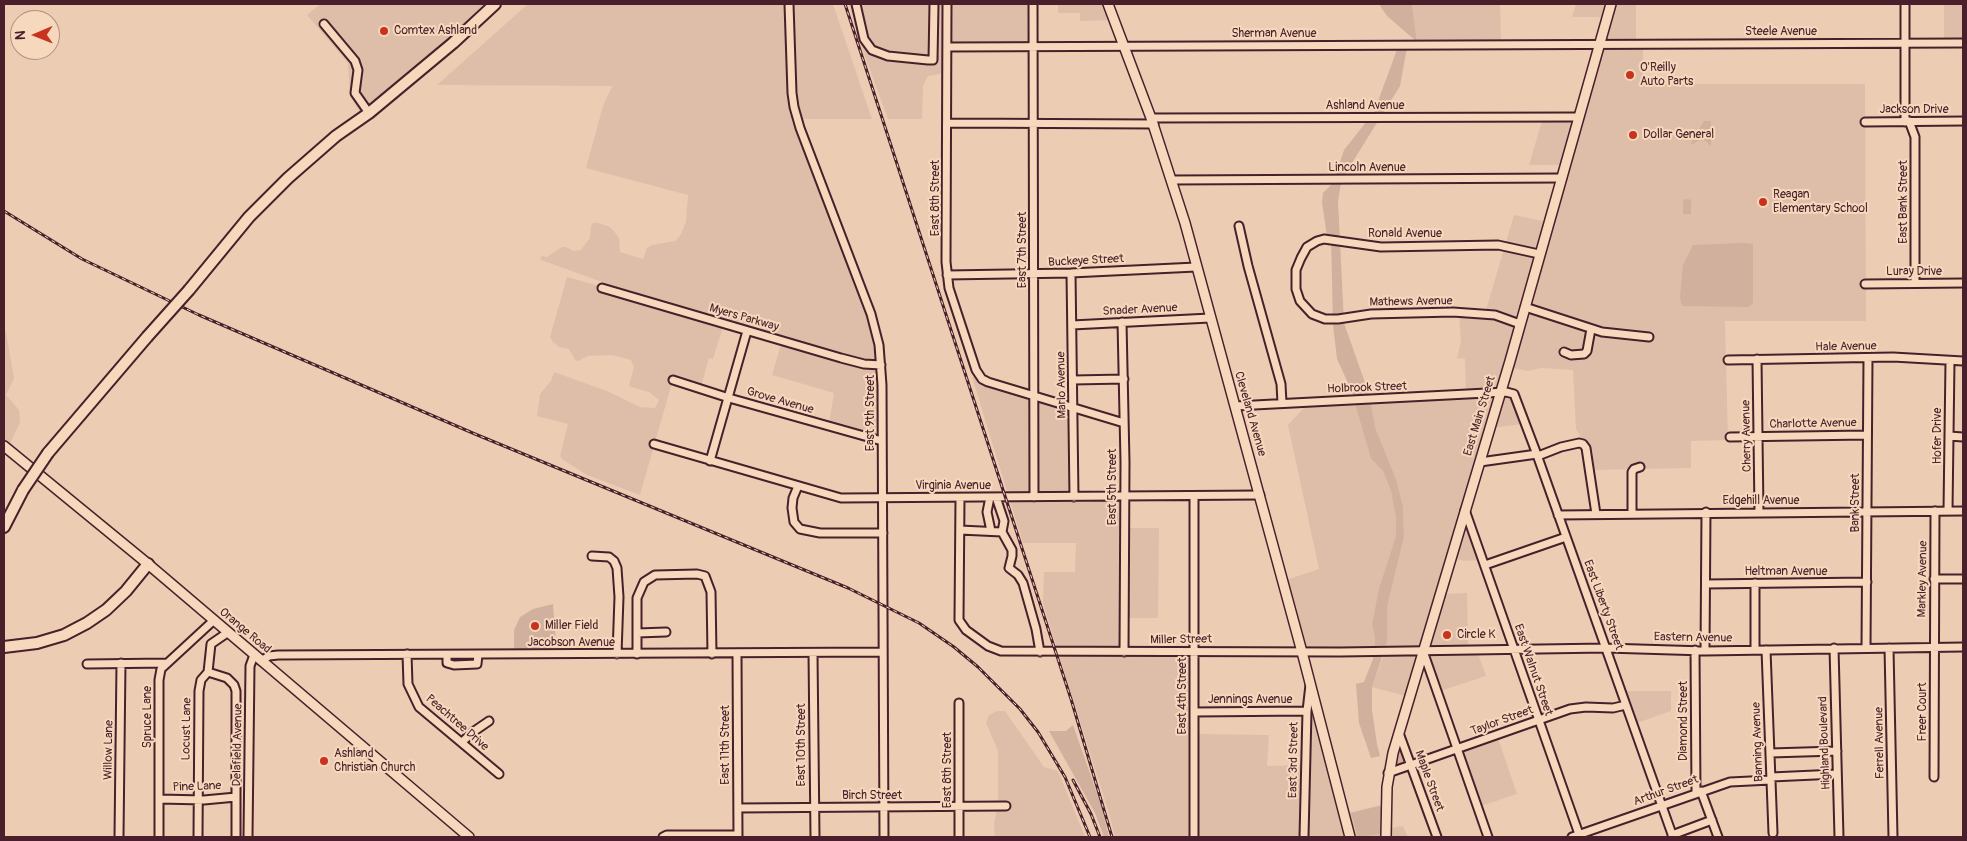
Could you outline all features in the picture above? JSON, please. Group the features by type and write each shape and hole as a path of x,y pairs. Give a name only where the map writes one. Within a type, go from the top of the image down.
{"highway":[{"path":"4,527 23,490 48,453 147,337 190,290 249,217 336,136 369,113 453,43 495,4"},
{"path":"4,647 37,643 64,634 87,623 106,610 126,592 148,564"}],"main road":[{"name":"Cleveland Avenue","path":"1108,4 1172,180 1260,495 1350,837"},
{"name":"East Main Street","path":"1386,837 1388,773 1501,392 1611,4"},
{"name":"Orange Road","path":"5,449 148,564 210,623 227,633 258,658 469,837"}],"street":[{"name":"East 9th Street","path":"789,4 794,108 871,314 880,345 884,837"},
{"path":"856,4 864,40 872,50 888,56 928,60 933,60 934,4"},
{"name":"East 8th Street","path":"947,4 949,288 976,370 982,378 988,382 1034,396"},
{"name":"East 7th Street","path":"1033,4 1034,497"},
{"name":"East Bank Street","path":"1905,4 1908,122 1915,137 1915,283"},
{"path":"324,24 355,60 358,70 356,93 369,113"},
{"name":"Steele Avenue","path":"1600,44 1963,43"},
{"name":"Sherman Avenue","path":"948,47 1600,44"},
{"name":"Ashland Avenue","path":"948,123 1034,124 1579,117"},
{"name":"Jackson Drive","path":"1865,122 1963,121"},
{"name":"Lincoln Avenue","path":"1172,180 1562,178"},
{"path":"1239,226 1248,266 1281,384 1282,403"},
{"name":"Ronald Avenue","path":"1295,280 1296,270 1304,252 1312,243 1324,239 1388,248 1498,245 1539,254"},
{"name":"Buckeye Street","path":"948,275 1071,273 1196,266"},
{"name":"Marlo Avenue","path":"1071,273 1074,497"},
{"name":"Mathews Avenue","path":"1295,280 1296,292 1304,306 1315,316 1325,319 1371,314 1453,312 1495,315 1520,324"},
{"name":"Luray Drive","path":"1865,284 1963,283"},
{"name":"Myers Parkway","path":"602,288 858,362 881,365"},
{"path":"1525,307 1590,329 1619,335 1649,337"},
{"name":"Snader Avenue","path":"1072,325 1210,318"},
{"name":"East 5th Street","path":"1122,322 1125,497 1124,652"},
{"path":"1564,352 1571,356 1584,354 1587,350 1590,329"},
{"path":"710,461 730,398 747,331"},
{"name":"Hale Avenue","path":"1728,360 1893,357 1963,361"},
{"name":"Bank Street","path":"1866,648 1868,358"},
{"name":"Cherry Avenue","path":"1757,359 1759,513"},
{"name":"Hofer Drive","path":"1948,511 1950,361"},
{"path":"1073,380 1124,378"},
{"name":"Grove Avenue","path":"673,380 882,441"},
{"name":"Holbrook Street","path":"1235,406 1501,392"},
{"name":"East Liberty Street","path":"1501,392 1511,392 1516,396 1672,836"},
{"path":"1034,396 1124,422"},
{"name":"Charlotte Avenue","path":"1730,437 1867,434"},
{"path":"1949,436 1963,436"},
{"path":"1480,462 1537,455 1578,443 1583,444 1586,448 1596,514"},
{"name":"Virginia Avenue","path":"654,444 841,498 1260,495"},
{"path":"1632,513 1632,472 1634,468 1640,467"},
{"path":"798,486 793,498 792,508 794,522 800,529 820,533 883,533"},
{"name":"East 4th Street","path":"1194,496 1194,837"},
{"path":"991,531 987,512 993,497"},
{"path":"993,497 1004,521 1002,532 1012,550 1009,568 1018,575 1023,583 1036,629 1040,652"},
{"path":"960,498 960,530 1002,532"},
{"name":"East Walnut Street","path":"1465,510 1580,836"},
{"name":"Edgehill Avenue","path":"1558,515 1706,512 1963,511"},
{"path":"1705,651 1706,512"},
{"name":"Markley Avenue","path":"1934,647 1935,512"},
{"name":"Miller Street","path":"960,530 959,612 962,627 994,649 1006,652 1423,652"},
{"path":"1484,564 1566,537"},
{"path":"592,556 609,557 614,561 617,568 620,597 617,654"},
{"path":"637,654 637,598 644,582 650,577 661,574 701,574 707,580 711,592 712,654"},
{"path":"1934,579 1963,579"},
{"name":"Heltman Avenue","path":"1706,584 1867,582"},
{"path":"1755,583 1756,650"},
{"name":"Locust Lane","path":"198,837 199,691 202,680 208,672 210,623"},
{"name":"Spruce Lane","path":"159,837 159,680 161,669 210,623"},
{"path":"637,632 666,632"},
{"path":"210,647 212,642 227,633"},
{"name":"Freer Court","path":"1934,647 1934,777"},
{"name":"Eastern Avenue","path":"1423,652 1606,648 1705,651 1963,647"},
{"name":"Highland Boulevard","path":"1834,648 1839,837"},
{"name":"Ferrell Avenue","path":"1889,648 1893,837"},
{"name":"Diamond Street","path":"1695,650 1698,792 1718,837"},
{"name":"Banning Avenue","path":"1766,650 1773,833"},
{"name":"Jacobson Avenue","path":"407,654 447,655 447,663 454,665 476,664 478,655 883,652"},
{"path":"1423,652 1488,837"},
{"name":"East 10th Street","path":"813,653 814,837"},
{"path":"258,658 278,654 407,654"},
{"name":"Peachtree Drive","path":"407,654 408,684 417,704 424,712 499,774"},
{"name":"East 11th Street","path":"738,654 738,836"},
{"name":"Delafield Avenue","path":"248,837 250,666 258,658"},
{"path":"87,664 121,662 168,663"},
{"name":"Willow Lane","path":"119,837 121,662"},
{"path":"208,672 226,678 234,684 236,691 236,837"},
{"name":"East 3rd Street","path":"1304,837 1307,711 1310,685"},
{"name":"East 8th Street","path":"959,704 960,837"},
{"name":"Taylor Street","path":"1388,773 1577,708 1613,708 1626,705"},
{"name":"Jennings Avenue","path":"1194,712 1307,711"},
{"path":"462,742 489,721"},
{"name":"Maple Street","path":"1399,733 1437,837"},
{"path":"1770,754 1837,751"},
{"name":"Arthur Street","path":"1572,837 1580,836 1698,792 1737,781 1837,774"},
{"name":"Pine Lane","path":"159,800 198,800 236,797"},
{"name":"Birch Street","path":"738,808 1006,806"},
{"path":"1672,836 1712,820"},
{"path":"663,837 667,834 738,836"}],"shaded area":[{"path":"320,4 488,4 464,27 361,114 350,96 348,63 307,15"},
{"path":"528,4 833,4 872,119 791,119 870,327 877,367 878,438 829,423 834,393 772,375 781,344 723,327 713,359 709,358 701,387 673,379 640,495 587,475 562,459 560,456 568,424 537,416 540,394 551,381 554,372 607,391 640,407 655,408 659,400 649,392 629,385 634,367 631,360 612,355 588,356 578,361 575,360 569,349 559,347 553,342 550,337 567,277 599,286 602,285 602,282 540,259 542,256 547,257 562,247 574,251 581,250 590,238 591,226 593,223 598,223 608,226 613,230 619,238 620,252 643,259 647,248 652,245 675,241 680,236 686,222 688,195 586,168 603,106 612,86 437,85"},
{"path":"849,4 1034,4 1034,47 944,48 944,73 928,76 923,86 922,119 888,119 860,43"},
{"path":"1058,4 1110,4 1117,20 1080,21 1080,13 1058,13"},
{"path":"1379,4 1412,5 1417,42 1387,16"},
{"path":"1500,4 1501,42 1417,42 1412,5"},
{"path":"1576,4 1636,4 1636,45 1643,45 1643,84 1865,84 1866,321 1725,321 1728,440 1691,441 1691,468 1592,470 1589,451 1576,429 1573,370 1541,368 1528,371 1513,368 1508,385 1516,391 1528,423 1492,428 1466,516 1482,560 1464,561 1454,558 1444,594 1467,593 1468,645 1475,645 1486,676 1434,693 1425,671 1415,673 1409,697 1372,687 1387,642 1386,606 1404,537 1403,506 1396,479 1375,427 1370,403 1466,398 1465,359 1457,358 1461,342 1459,311 1486,310 1514,215 1547,222 1563,165 1529,165 1544,114 1578,114 1605,17 1572,17"},
{"path":"1944,4 1963,4 1963,41 1944,41"},
{"path":"1398,47 1407,47 1400,86 1345,174 1341,183 1338,201 1344,323 1369,394 1375,427 1396,479 1403,506 1404,537 1387,606 1387,642 1372,687 1372,710 1380,756 1371,758 1359,723 1356,684 1364,682 1373,659 1375,638 1372,624 1379,588 1396,536 1396,519 1391,491 1383,471 1371,459 1354,396 1337,359 1333,325 1331,236 1327,236 1322,203 1323,193 1333,183 1344,150 1374,112"},
{"path":"1704,121 1711,121 1711,145 1706,141 1700,140 1690,145"},
{"path":"1683,200 1691,200 1691,214 1683,214"},
{"path":"1753,244 1753,303 1749,307 1682,306 1680,297 1683,265 1693,245"},
{"path":"4,331 6,332 14,378 6,395 19,410 20,422 9,446 4,442"},
{"path":"972,377 1073,406 1075,498 1122,498 1123,528 1159,528 1158,618 1123,618 1123,652 1197,653 1196,734 1269,735 1267,766 1302,765 1304,698 1316,697 1347,813 1391,803 1391,828 1403,826 1408,837 1115,837 1043,604 1044,572 1075,572 1076,543 1023,543"},
{"path":"1355,404 1371,459 1383,471 1391,491 1396,519 1396,536 1379,588 1372,624 1375,638 1374,647 1304,648 1286,580 1319,569 1288,425 1305,407"},
{"name":"Miller Field","path":"553,604 556,644 552,648 514,649 514,630 520,617 533,609"},
{"path":"1622,691 1671,691 1671,711 1634,724"},
{"path":"997,711 1005,711 1044,767 1058,771 1085,837 995,837 994,824 998,803 998,751 986,723 989,715"},
{"path":"1073,725 1101,805 1109,837 1104,837 1095,813 1049,731 1066,731"},
{"path":"1497,735 1517,794 1478,807 1458,749"},
{"path":"1402,739 1411,763 1393,768"},
{"path":"1383,805 1382,834 1358,837 1351,813"}],"railway":[{"path":"845,4 1071,699 1112,837"},
{"path":"4,211 82,259 199,315 475,434 848,588 919,623 954,647 978,667 1020,709 1038,732 1065,777 1090,837"},
{"path":"1073,780 1091,814 1100,837"}],"place":[{"name":"Comtex Ashland","path":"384,31"},
{"name":"O'Reilly Auto Parts","path":"1630,75"},
{"name":"Dollar General","path":"1633,135"},
{"name":"Reagan Elementary School","path":"1763,202"},
{"name":"Miller Field","path":"535,626"},
{"name":"Circle K","path":"1447,635"},
{"name":"Ashland Christian Church","path":"324,761"}]}
